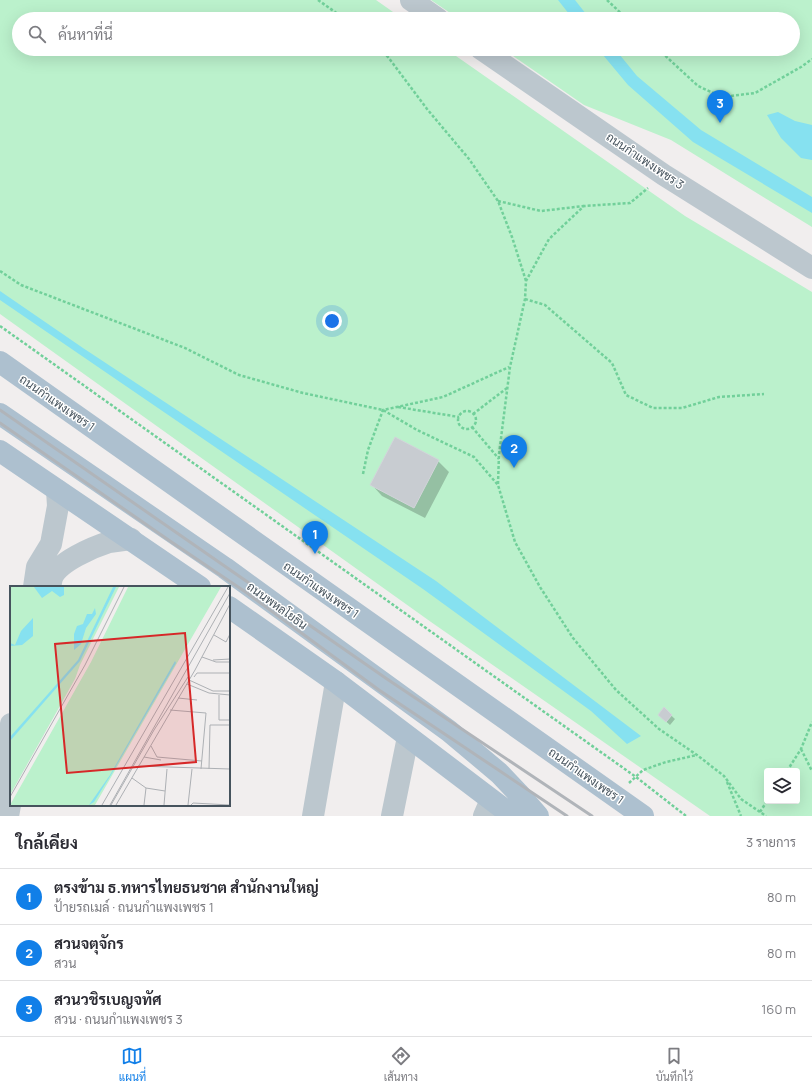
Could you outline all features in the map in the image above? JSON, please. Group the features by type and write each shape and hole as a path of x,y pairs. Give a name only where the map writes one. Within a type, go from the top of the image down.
{"main road":[{"name":"ถนนกำแพงเพชร 1","path":"0,362 614,797 643,816"},
{"name":"ถนนพหลโยธิน","path":"0,414 225,568 449,732 499,773 538,816"},
{"path":"1,456 58,490 199,586"},
{"path":"230,608 336,682 408,737 488,808 513,816"}],"street":[{"path":"411,0 428,12"},
{"name":"ถนนกำแพงเพชร 3","path":"492,56 664,175 812,268"},
{"path":"58,490 58,506 51,544 51,555 59,562 70,561"},
{"path":"50,586 52,577 61,566 84,552 109,542 131,539"},
{"path":"34,586 37,567 51,544"},
{"path":"313,816 336,682"},
{"path":"0,790 10,730"},
{"path":"392,816 408,737"},
{"path":"8,816 10,805"}],"path":[{"path":"318,0 335,12"},
{"path":"607,0 620,12"},
{"path":"387,56 427,109 469,159 498,201 512,237 526,282 525,299 510,367 499,460 498,485 514,542 540,587 573,638 616,690 659,729 724,776 741,799 766,816"},
{"path":"666,56 698,86 722,97 755,93 801,67 812,59"},
{"path":"498,201 541,211 630,203 664,175"},
{"path":"526,282 549,239 584,206"},
{"path":"0,271 22,285 185,348 240,375 303,393 383,410 417,430 474,456 498,485"},
{"path":"525,299 545,305 612,363 626,395 653,408 682,408 719,397 764,394"},
{"path":"0,326 636,777 686,816"},
{"path":"383,410 443,398 510,367"},
{"path":"473,414 507,388"},
{"path":"396,407 459,417"},
{"path":"363,474 368,450 383,410"},
{"path":"466,412 473,414 476,420 472,427 467,429 461,427 459,417 461,414 466,412"},
{"path":"472,427 499,460"},
{"path":"376,600 380,595"},
{"path":"789,768 801,749 812,722"},
{"path":"801,749 812,771"},
{"path":"614,797 643,770 666,762 697,755"},
{"path":"724,776 741,816"},
{"path":"760,812 765,804"}],"green space":[{"path":"0,0 376,0 393,12 12,12 12,56 456,56 685,216 812,292 812,816 710,816 431,622 0,314"},
{"path":"431,0 812,0 812,227 671,140 584,105 513,56 800,56 800,12 449,12"}],"water":[{"path":"558,0 575,0 584,12 567,12"},
{"path":"604,56 621,56 637,76 701,130 812,197 812,213 693,142 628,85"},
{"path":"778,112 795,121 812,125 812,160 801,158 781,138 767,115"},
{"path":"0,291 83,348 436,581 641,736 627,744 591,711 423,589 0,300"}],"building":[{"path":"395,437 439,460 414,508 370,485"},
{"path":"664,707 672,715 666,722 658,715"}],"railway":[{"path":"0,410 387,679 592,816"},
{"path":"0,423 247,593 379,690 567,816"}],"place":[{"name":"สวนวชิรเบญจทัศ","path":"720,123"},
{"name":"สวนจตุจักร","path":"514,468"},
{"name":"ตรงข้าม ธ.ทหารไทยธนชาต สำนักงานใหญ่","path":"315,554"}]}
